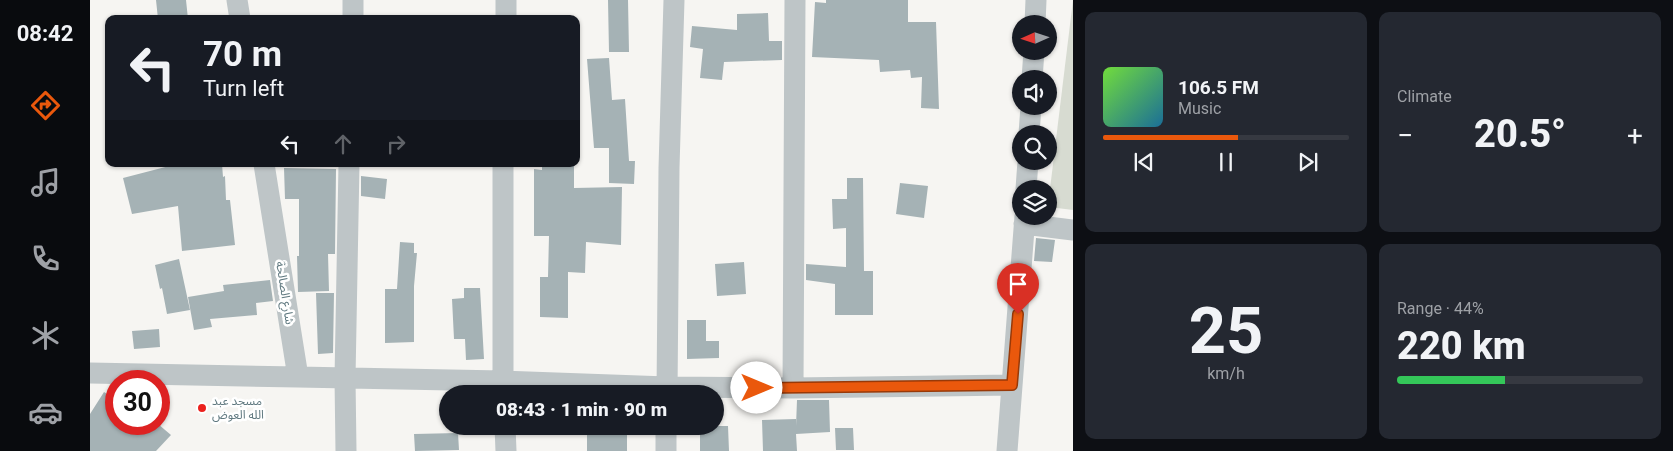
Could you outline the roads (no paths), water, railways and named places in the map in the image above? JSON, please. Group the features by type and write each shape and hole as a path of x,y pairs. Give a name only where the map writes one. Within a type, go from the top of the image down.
{"street":[{"path":"237,0 239,15"},
{"path":"353,0 353,15"},
{"path":"506,0 506,15"},
{"path":"667,385 669,168 674,0"},
{"path":"793,388 795,0"},
{"path":"1035,15 1036,0"},
{"name":"شارع الصالحة","path":"264,167 298,377"},
{"path":"346,451 345,378 350,167"},
{"path":"502,385 503,167"},
{"path":"1007,451 1024,225"},
{"path":"1048,225 1073,230"},
{"path":"90,374 345,378 455,385"},
{"path":"724,389 1012,385"},
{"path":"505,435 506,451"},
{"path":"666,435 666,451"}],"place":[{"name":"مسجد عبد الله العوض","path":"202,408"}]}
